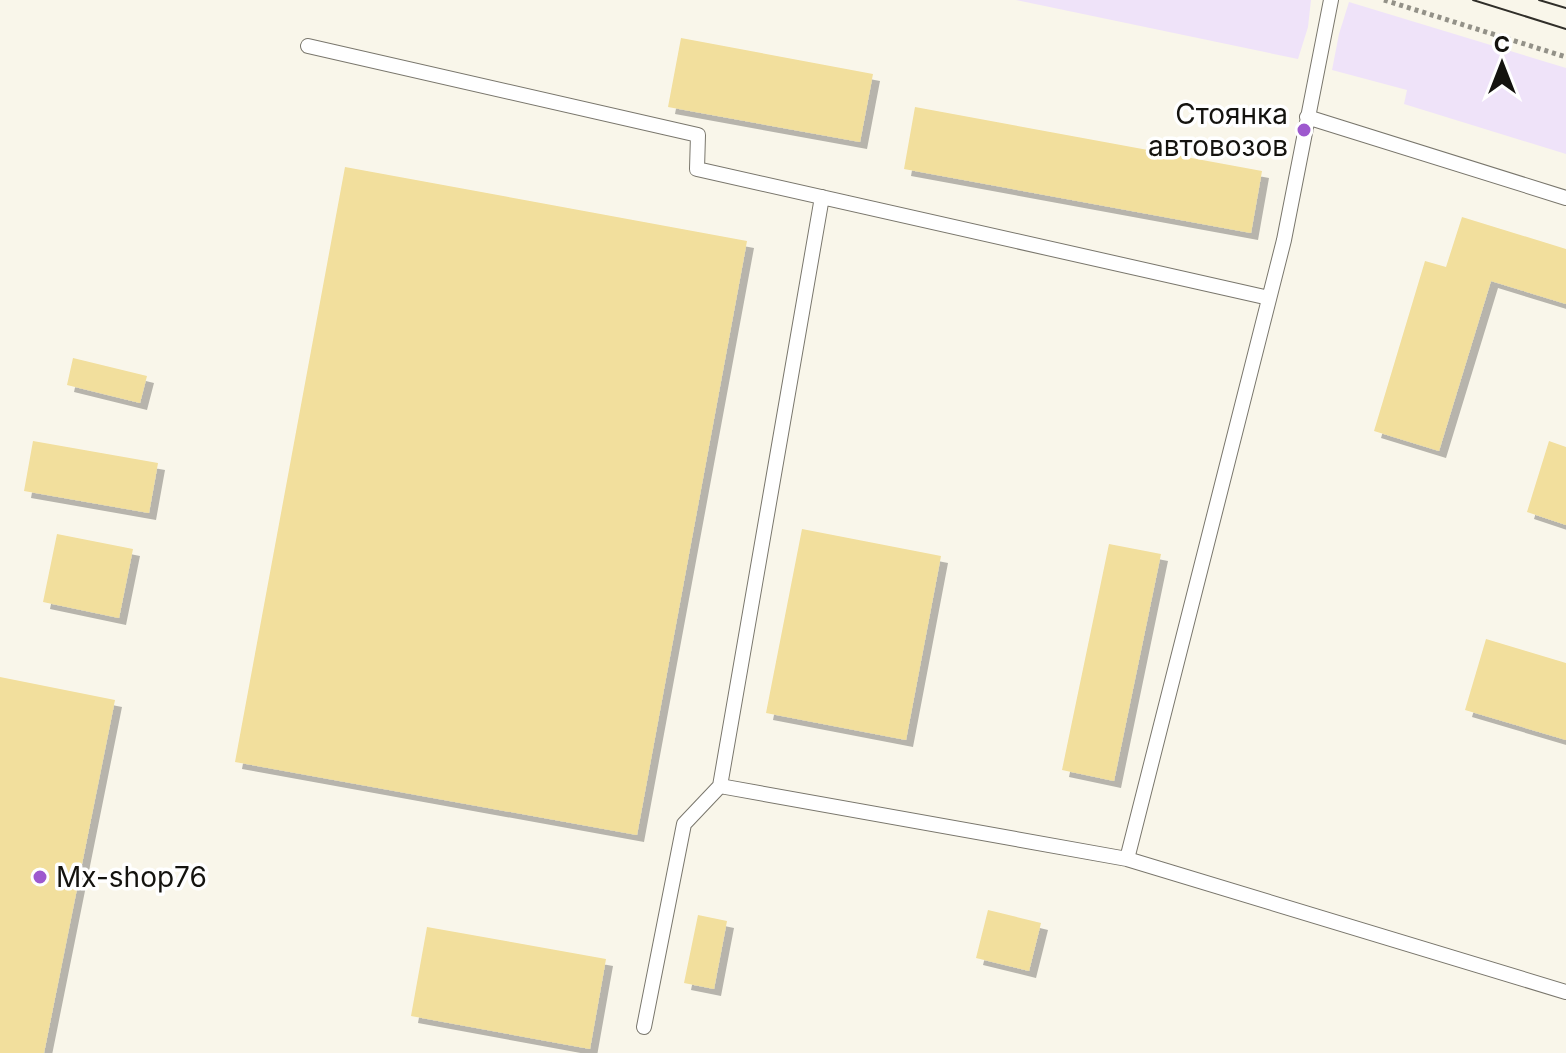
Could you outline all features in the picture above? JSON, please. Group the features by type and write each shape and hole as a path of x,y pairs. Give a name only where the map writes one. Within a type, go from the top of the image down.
{"lane":[{"path":"1127,859 1284,240 1331,0"},
{"path":"308,46 698,135 697,169 1269,298"},
{"path":"1307,117 1566,198"},
{"path":"644,1027 684,824 720,786 822,197"},
{"path":"720,786 1127,859 1566,992"}],"path":[{"path":"1384,0 1566,57"}],"shaded area":[{"path":"1016,0 1311,0 1308,27 1298,59"},
{"path":"1349,2 1566,68 1566,154 1404,104 1407,90 1332,70"}],"building":[{"path":"681,38 873,74 860,142 668,107"},
{"path":"915,107 1262,171 1251,233 904,169"},
{"path":"345,167 747,241 637,835 235,762"},
{"path":"1462,217 1566,249 1566,304 1491,281 1439,451 1374,431 1425,261 1446,267"},
{"path":"73,358 147,376 140,403 67,385"},
{"path":"33,441 158,463 149,513 24,491"},
{"path":"1549,441 1566,447 1566,525 1527,512"},
{"path":"802,529 941,556 906,740 766,713"},
{"path":"57,534 133,549 119,618 43,602"},
{"path":"1109,544 1161,554 1114,781 1062,770"},
{"path":"1486,639 1566,663 1566,740 1465,710"},
{"name":"Mx-shop76","path":"0,677 115,700 44,1053 0,1053"},
{"path":"988,910 1041,923 1029,971 976,958"},
{"path":"698,915 727,921 714,989 684,983"},
{"path":"427,927 606,959 590,1049 411,1016"}],"tram line":[{"path":"1473,0 1566,29"},
{"path":"1539,0 1566,8"}],"place":[{"name":"Стоянка автовозов","path":"1304,130"},
{"name":"Mx-shop76","path":"40,877"}]}
